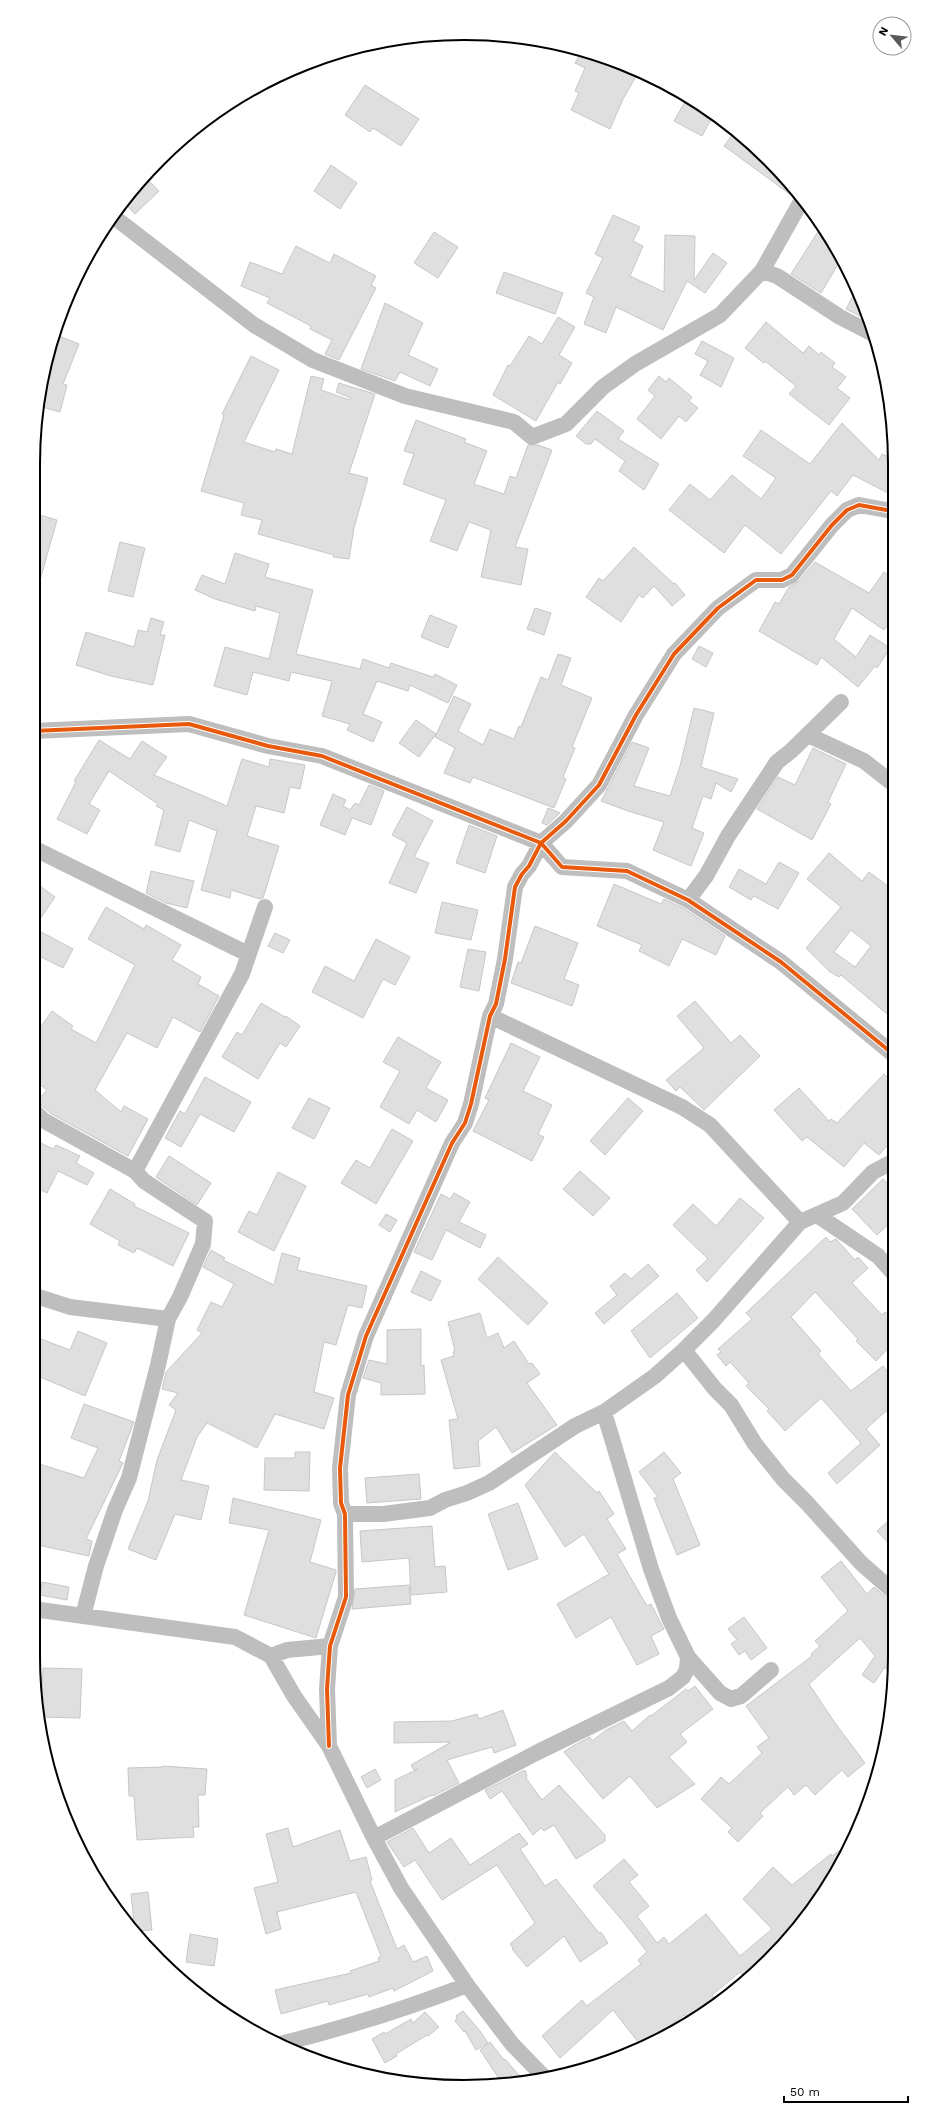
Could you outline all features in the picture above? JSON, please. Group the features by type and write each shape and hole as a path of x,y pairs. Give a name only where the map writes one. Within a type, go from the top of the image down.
{"street":[{"path":"117,220 254,325 313,360 405,396 514,422 532,437 566,424 604,387 635,364 720,315 762,271 799,205"},
{"path":"762,271 776,276 840,316 866,330"},
{"path":"329,1746 327,1689 330,1646 346,1597 345,1514 341,1503 340,1468 348,1395 366,1336 452,1143 465,1123 471,1104 490,1016 496,1004 505,959 515,887 542,843 566,821 598,785 636,715 674,654 718,608 756,580 782,580 792,575 832,525 847,510 859,505 888,510"},
{"path":"688,900 706,876 728,836 777,762 791,751 841,702"},
{"path":"40,731 189,724 268,746 322,756 542,843 562,867 627,871 688,900 781,962 888,1050"},
{"path":"808,735 864,761 888,780"},
{"path":"40,851 248,954"},
{"path":"135,1171 242,974 265,907"},
{"path":"490,1016 682,1107 710,1125 800,1222"},
{"path":"40,1117 135,1171 144,1180 205,1220 203,1244 180,1297 168,1319 158,1365 129,1478 115,1510 83,1616"},
{"path":"345,1514 383,1514 430,1508 445,1500 467,1493 489,1483 575,1426 604,1412 655,1376 684,1350 733,1299 800,1222 843,1203 873,1172 888,1164"},
{"path":"817,1215 878,1256 888,1267"},
{"path":"40,1297 70,1307 168,1319"},
{"path":"684,1350 715,1389 731,1405 755,1444 783,1479 807,1503 861,1563 888,1587"},
{"path":"604,1412 651,1569 669,1618 688,1657 720,1693 731,1699 741,1696 771,1670"},
{"path":"40,1610 235,1637 271,1656 294,1696 329,1746 374,1838 402,1888 467,1986 512,2044 540,2073"},
{"path":"271,1656 287,1650 330,1646"},
{"path":"374,1838 536,1753 669,1688 683,1677 687,1669 688,1657"},
{"path":"289,2042 342,2028 467,1986"}],"building":[{"path":"579,56 636,77 623,99 610,129 571,110 579,93 575,91 585,68 575,63"},
{"path":"365,85 419,119 401,146 373,128 370,132 345,115"},
{"path":"685,102 711,120 702,136 674,121"},
{"path":"732,136 764,164 791,195 791,195 724,146"},
{"path":"331,165 357,183 340,209 314,191"},
{"path":"148,180 159,191 135,214 128,207"},
{"path":"613,215 640,227 633,241 643,246 630,276 664,292 665,235 695,236 694,280 713,253 727,263 705,293 687,281 663,330 616,307 606,333 584,324 594,297 586,293 603,258 595,254"},
{"path":"819,231 838,265 821,293 791,274"},
{"path":"434,232 458,247 438,278 414,263"},
{"path":"296,246 330,263 334,254 376,276 371,285 376,288 339,360 325,354 332,340 310,329 311,326 267,303 270,298 241,286 250,262 282,274"},
{"path":"504,272 563,293 555,314 496,293"},
{"path":"853,296 861,317 846,309"},
{"path":"385,303 423,323 408,355 438,369 430,386 400,372 395,381 361,369"},
{"path":"558,317 575,327 559,355 572,363 560,384 558,382 536,421 493,395 508,365 510,366 529,336 542,344"},
{"path":"766,322 803,353 809,346 819,355 821,352 835,363 832,367 846,377 837,388 850,398 829,425 789,394 796,386 765,361 764,363 745,348"},
{"path":"60,336 79,344 63,384 67,385 60,412 44,407 54,354"},
{"path":"702,341 734,358 721,387 700,375 708,361 695,354"},
{"path":"251,356 279,370 244,442 275,452 276,449 292,454 311,376 324,379 321,390 350,400 351,398 336,392 339,383 375,394 349,473 368,478 354,528 349,559 333,557 334,555 258,534 262,520 241,515 244,503 201,491 224,415 222,414"},
{"path":"659,376 666,382 669,378 692,397 689,401 698,408 686,422 679,416 661,439 637,419 655,396 648,390"},
{"path":"597,411 624,431 618,439 659,464 644,490 619,471 625,461 595,439 591,444 586,444 576,436"},
{"path":"416,420 466,439 464,442 487,451 474,484 504,494 510,476 516,478 528,445 538,445 552,450 515,547 528,549 521,585 481,577 491,530 469,522 457,551 430,541 446,500 403,484 414,454 404,451"},
{"path":"842,423 879,460 882,454 888,457 888,493 853,475 837,496 831,491 781,554 745,525 724,553 669,510 690,484 710,500 732,475 761,499 776,478 743,456 761,430 810,464"},
{"path":"40,515 57,520 40,580"},
{"path":"120,542 145,548 133,597 108,591"},
{"path":"634,547 674,584 675,583 685,595 672,606 654,586 643,598 639,595 621,622 586,597 599,578 603,581"},
{"path":"235,553 269,564 265,577 313,590 296,654 360,669 363,659 389,668 391,663 433,677 435,674 457,685 448,703 410,685 408,691 377,681 363,714 382,722 373,742 347,730 350,724 322,716 332,681 291,672 289,681 253,672 247,695 214,686 225,647 269,659 280,613 256,606 255,611 215,599 195,590 202,575 225,584"},
{"path":"815,562 869,593 884,572 888,575 888,625 884,630 852,608 834,639 856,657 870,635 888,647 888,651 877,668 875,666 858,687 821,657 817,665 759,631 775,602 779,604 789,587 799,581"},
{"path":"535,608 551,613 544,635 527,629"},
{"path":"430,615 457,626 448,648 421,637"},
{"path":"151,618 164,622 160,635 165,635 153,685 111,676 76,665 86,632 134,647 138,630 147,632"},
{"path":"699,646 713,653 706,667 692,659"},
{"path":"558,654 571,658 561,685 592,698 572,747 575,748 563,777 566,779 554,808 473,777 470,783 444,773 455,748 435,737 454,696 471,704 458,731 483,745 490,729 514,739 519,726 521,727 541,677 548,680"},
{"path":"694,708 714,713 701,767 738,779 731,792 716,783 711,799 703,796 692,828 704,833 691,866 653,850 664,822 601,801 632,742 649,748 634,786 670,796 680,766"},
{"path":"416,720 436,734 419,757 399,743"},
{"path":"99,740 130,759 142,741 167,757 154,775 227,806 242,759 269,767 270,759 305,765 300,789 290,787 284,813 256,806 247,836 279,846 263,898 260,899 231,890 230,898 201,890 217,831 189,820 180,852 155,845 164,810 156,806 158,804 109,771 89,804 100,810 87,834 57,819 76,782 74,781"},
{"path":"813,748 846,764 828,802 831,804 812,840 757,809 778,777 795,785"},
{"path":"369,785 384,791 371,825 352,818 345,835 320,825 333,794 346,800 343,806 350,810 355,803 359,805"},
{"path":"407,807 433,821 414,857 429,863 416,893 389,883 407,843 392,835"},
{"path":"548,808 560,813 547,825 542,823"},
{"path":"469,825 497,836 485,873 456,863"},
{"path":"829,853 862,881 869,872 888,886 888,1015 841,975 839,977 829,971 806,948 841,907 807,879","holes":["851,930 871,946 855,967 834,952"]},
{"path":"779,862 799,873 778,909 754,896 751,900 729,887 739,869 766,884"},
{"path":"151,871 194,881 187,908 166,903 146,893"},
{"path":"614,884 661,904 664,899 683,908 725,936 716,955 682,939 669,966 639,951 642,945 597,926"},
{"path":"40,886 55,897 40,919"},
{"path":"442,902 478,910 471,940 435,933"},
{"path":"106,907 144,929 146,925 181,945 172,960 201,977 198,984 219,996 200,1032 173,1017 157,1048 127,1033 95,1090 121,1112 124,1106 148,1119 128,1156 50,1113 40,1104 40,1098 47,1090 40,1084 40,1028 52,1011 73,1026 71,1029 96,1043 135,965 88,939"},
{"path":"535,926 578,943 564,979 579,985 572,1006 511,983 518,962 521,963"},
{"path":"40,931 73,949 63,968 40,956"},
{"path":"275,933 290,940 283,953 268,946"},
{"path":"376,939 410,957 395,985 383,979 363,1018 312,992 325,966 354,981"},
{"path":"468,949 486,952 479,991 460,987"},
{"path":"695,1001 731,1043 740,1035 760,1056 704,1110 680,1087 676,1091 666,1080 704,1048 677,1016"},
{"path":"261,1003 285,1017 286,1016 300,1026 286,1047 280,1043 258,1079 222,1057 237,1032 242,1035"},
{"path":"398,1037 441,1062 426,1088 448,1100 436,1122 417,1110 409,1124 380,1107 400,1071 383,1062"},
{"path":"511,1043 540,1057 523,1091 552,1105 538,1134 544,1137 532,1161 473,1131 489,1100 485,1098"},
{"path":"884,1074 888,1078 888,1145 879,1155 864,1143 844,1167 807,1137 802,1141 774,1110 799,1088 829,1121 831,1119 837,1123"},
{"path":"205,1077 251,1102 234,1132 200,1114 181,1147 165,1138 180,1111 185,1114"},
{"path":"309,1098 330,1108 314,1139 292,1128"},
{"path":"628,1098 643,1111 605,1155 590,1141"},
{"path":"392,1129 413,1141 376,1204 341,1183 356,1160 370,1168"},
{"path":"40,1142 53,1149 56,1145 80,1156 76,1163 94,1173 87,1185 58,1171 47,1193 40,1190"},
{"path":"169,1156 211,1183 197,1205 156,1177"},
{"path":"580,1171 610,1198 593,1216 563,1189"},
{"path":"278,1172 306,1186 274,1251 238,1232 249,1211 257,1215"},
{"path":"883,1179 888,1184 888,1225 877,1235 852,1209"},
{"path":"110,1189 135,1204 134,1206 189,1233 173,1266 137,1248 134,1253 118,1245 120,1241 90,1224"},
{"path":"454,1193 470,1202 459,1222 486,1235 480,1248 446,1230 432,1260 414,1252 441,1194 450,1199"},
{"path":"740,1198 764,1218 707,1282 696,1270 708,1259 673,1225 693,1204 716,1226"},
{"path":"386,1214 397,1220 390,1232 379,1225"},
{"path":"826,1237 830,1242 836,1239 855,1260 858,1257 868,1268 852,1283 882,1315 885,1312 888,1315 888,1348 876,1361 856,1341 858,1339 815,1292 791,1317 821,1351 818,1354 851,1391 883,1366 888,1372 888,1414 886,1411 866,1429 880,1445 837,1484 828,1473 861,1443 821,1398 785,1431 767,1411 769,1409 746,1386 749,1383 730,1362 726,1366 717,1355 721,1352 718,1349 752,1319 746,1313"},
{"path":"211,1250 225,1258 223,1260 274,1285 282,1253 300,1258 297,1270 367,1286 362,1308 348,1305 336,1345 324,1342 314,1392 334,1398 324,1429 275,1414 257,1448 207,1423 197,1437 181,1480 209,1486 201,1520 175,1514 156,1560 128,1549 148,1501 157,1460 176,1410 169,1405 178,1393 162,1389 166,1372 202,1333 197,1330 211,1302 222,1307 234,1284 203,1267"},
{"path":"498,1257 548,1303 528,1325 478,1279"},
{"path":"648,1264 659,1276 604,1324 595,1313 617,1295 610,1286 625,1273 631,1279"},
{"path":"421,1271 441,1281 431,1301 411,1292"},
{"path":"677,1293 698,1318 650,1358 631,1331"},
{"path":"480,1313 487,1338 498,1333 504,1348 514,1341 529,1364 532,1363 540,1374 527,1383 557,1425 512,1453 496,1427 478,1441 480,1466 454,1469 449,1420 458,1419 441,1360 454,1356 453,1352 455,1351 448,1322"},
{"path":"421,1329 421,1366 424,1365 425,1394 381,1395 381,1383 363,1378 369,1360 387,1364 387,1330"},
{"path":"78,1331 107,1343 85,1396 40,1377 40,1339 70,1350"},
{"path":"84,1404 134,1422 119,1461 123,1463 86,1539 92,1541 89,1556 40,1546 40,1464 84,1478 98,1448 71,1438"},
{"path":"295,1452 310,1452 309,1491 264,1490 265,1458 295,1458"},
{"path":"555,1452 597,1493 599,1491 614,1514 607,1519 626,1549 617,1554 647,1606 651,1604 664,1629 651,1636 659,1654 637,1665 611,1617 576,1638 557,1604 609,1574 584,1534 565,1547 525,1485"},
{"path":"664,1452 681,1473 673,1479 700,1545 677,1555 654,1498 658,1497 639,1472"},
{"path":"419,1474 421,1499 367,1503 365,1478"},
{"path":"233,1498 321,1520 310,1562 336,1570 336,1572 316,1638 244,1615 269,1530 229,1523"},
{"path":"518,1503 538,1559 508,1570 488,1514"},
{"path":"888,1521 888,1543 877,1531"},
{"path":"432,1526 435,1567 445,1566 447,1592 411,1595 409,1558 362,1562 360,1531"},
{"path":"841,1561 867,1594 874,1587 888,1599 887,1670 885,1667 874,1683 862,1675 875,1656 860,1638 809,1684 835,1723 865,1763 848,1777 842,1770 815,1795 806,1785 794,1795 788,1787 760,1813 763,1816 738,1842 728,1832 732,1828 701,1799 721,1777 729,1784 762,1753 757,1747 769,1738 746,1706 812,1656 811,1654 820,1646 815,1641 848,1611 821,1577"},
{"path":"42,1582 69,1587 67,1600 40,1595"},
{"path":"409,1585 411,1604 352,1609 355,1589"},
{"path":"744,1617 767,1648 751,1660 745,1651 739,1655 731,1644 737,1640 728,1629"},
{"path":"43,1668 82,1669 80,1718 45,1717 42,1693"},
{"path":"695,1686 713,1709 680,1734 687,1742 669,1757 695,1784 657,1808 630,1776 603,1799 564,1752 590,1737 592,1741 606,1730 624,1721 632,1731 650,1715 651,1716 686,1689 688,1691"},
{"path":"503,1710 516,1745 494,1753 492,1747 447,1760 459,1783 395,1812 395,1780 418,1769 414,1770 411,1765 451,1742 394,1743 394,1722 452,1721 477,1714 479,1719"},
{"path":"162,1766 207,1769 205,1795 198,1795 199,1827 193,1827 194,1837 137,1840 134,1796 129,1796 128,1768"},
{"path":"375,1769 381,1780 367,1788 361,1777"},
{"path":"525,1770 527,1776 526,1778 542,1800 559,1785 605,1835 605,1841 576,1859 554,1825 544,1831 541,1828 533,1835 502,1791 490,1799 485,1790"},
{"path":"288,1828 293,1847 340,1830 350,1861 366,1857 372,1880 370,1881 397,1949 404,1945 413,1962 427,1956 433,1971 394,1991 393,1988 369,1997 368,1994 329,2005 328,2001 281,2014 275,1990 351,1973 350,1971 379,1961 378,1958 381,1956 356,1892 277,1912 281,1929 266,1934 254,1888 278,1882 266,1834"},
{"path":"413,1828 429,1853 451,1838 470,1865 519,1833 528,1844 520,1849 545,1886 556,1879 599,1933 601,1932 608,1943 580,1962 564,1936 527,1967 512,1949 513,1948 510,1944 535,1923 497,1865 442,1900 415,1860 404,1867 387,1842"},
{"path":"841,1849 817,1892 783,1936 744,1975 743,1976 740,1972 712,1995 714,1998 700,2009 686,2017 684,2015 667,2028 638,2042 613,2010 560,2058 542,2036 582,2000 587,2006 641,1964 638,1960 647,1952 593,1886 624,1859 638,1875 629,1882 649,1906 637,1916 657,1943 664,1937 669,1944 706,1914 740,1956 772,1929 743,1899 773,1867 792,1885 831,1854 832,1856"},
{"path":"148,1892 152,1930 141,1931 134,1922 131,1894"},
{"path":"190,1934 218,1939 214,1966 186,1962"},
{"path":"463,2011 488,2043 476,2050 465,2031 464,2032 455,2021 457,2018 456,2016"},
{"path":"425,2012 439,2027 428,2036 427,2035 396,2054 397,2056 385,2063 372,2039 384,2032 385,2034 411,2019 413,2023"},
{"path":"490,2042 504,2060 505,2059 520,2076 499,2078 480,2050"}],"cycle path":[{"path":"329,1746 327,1689 330,1646 346,1597 345,1514 341,1503 340,1468 348,1395 366,1336 452,1143 465,1123 471,1104 490,1016 496,1004 505,959 515,887 522,874 529,866 541,843 566,821 599,785 636,715 674,654 718,608 756,580 782,580 792,575 832,525 847,510 859,505 888,510"},
{"path":"40,731 189,724 268,746 322,756 541,843 562,867 627,871 688,900 781,962 888,1050"}]}
